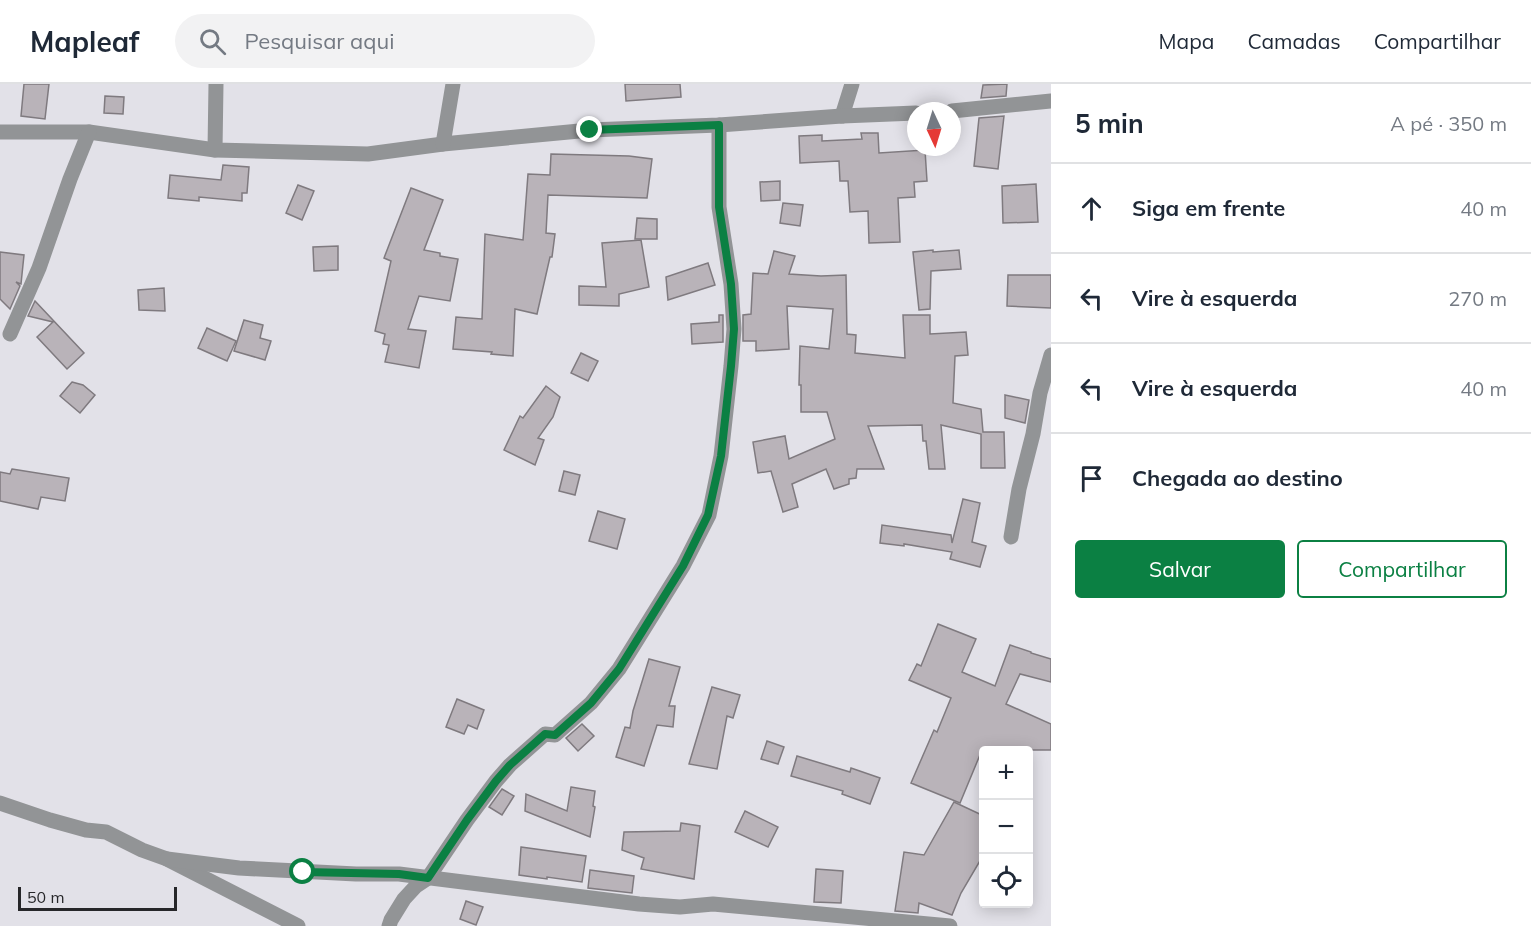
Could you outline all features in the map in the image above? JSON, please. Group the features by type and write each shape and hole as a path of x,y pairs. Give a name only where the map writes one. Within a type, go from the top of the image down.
{"street":[{"path":"215,150 216,84"},
{"path":"443,144 453,84"},
{"path":"843,116 852,84"},
{"path":"961,110 1051,101"},
{"path":"0,132 89,132 215,150 368,154 443,144 590,130 907,113"},
{"path":"389,926 404,899 416,886 428,878 467,820 510,765 545,734 555,735 564,728 591,703 619,669 683,566 708,515 721,456 734,329 731,284 719,207 719,125"},
{"path":"10,334 39,268 89,132"},
{"path":"1011,537 1040,393 1051,355"},
{"path":"0,803 86,830 106,832 142,850 167,859 298,926"},
{"path":"167,859 239,868 399,874 639,904 680,907 713,904 950,926"}],"building":[{"path":"24,84 49,84 45,119 21,116"},
{"path":"625,84 680,84 681,97 626,101"},
{"path":"1007,84 1006,96 981,98 983,85"},
{"path":"105,96 124,97 123,114 104,113"},
{"path":"1004,116 998,169 974,166 979,118"},
{"path":"861,133 878,133 879,153 907,151 907,156 925,156 927,181 914,182 915,197 898,198 900,242 869,243 868,211 850,212 848,181 840,181 839,161 800,163 799,136 822,135 822,141 862,139"},
{"path":"551,154 629,156 652,159 647,198 548,195 546,233 555,234 552,257 550,257 537,314 515,309 513,356 453,349 456,317 482,319 485,234 523,240 528,174 550,175"},
{"path":"223,165 249,167 247,193 242,193 242,201 199,197 199,201 168,198 170,175 221,180"},
{"path":"780,181 780,200 761,201 760,182"},
{"path":"1036,184 1038,222 1003,223 1002,186"},
{"path":"298,185 314,191 302,220 286,213"},
{"path":"411,188 443,200 424,250 458,259 450,301 419,296 408,329 426,331 419,368 385,362 389,345 383,344 385,334 375,331 391,261 384,258"},
{"path":"783,203 803,205 800,226 780,223"},
{"path":"637,218 657,219 657,239 635,239"},
{"path":"641,240 649,287 619,294 619,306 579,305 579,286 606,287 602,243"},
{"path":"338,246 338,270 314,271 313,247"},
{"path":"933,250 933,252 959,250 961,269 931,271 930,309 919,310 913,252"},
{"path":"774,251 795,256 789,274 846,275 847,334 856,335 855,353 905,358 903,315 930,315 930,334 966,332 968,355 955,356 953,403 981,409 983,432 1004,432 1005,468 981,468 981,434 941,425 945,469 929,469 922,425 868,426 884,469 857,469 856,478 849,479 849,484 834,489 826,469 792,484 798,507 783,512 771,471 758,473 753,442 785,436 789,459 835,439 827,412 801,412 801,385 799,385 800,346 829,349 833,309 787,306 789,349 756,351 756,341 743,341 743,315 751,314 753,273 768,274"},
{"path":"0,252 24,255 21,284 16,282 20,286 10,309 0,299"},
{"path":"708,263 715,285 668,300 666,277"},
{"path":"1008,275 1051,275 1051,308 1007,306"},
{"path":"164,288 165,311 139,310 138,290"},
{"path":"35,301 84,353 67,369 37,337 53,322 28,316"},
{"path":"719,315 723,315 723,342 692,344 691,324 719,322"},
{"path":"244,320 263,325 260,338 271,341 265,360 234,351"},
{"path":"207,328 236,341 227,361 198,348"},
{"path":"581,353 598,361 588,381 571,373"},
{"path":"72,382 83,385 95,395 80,413 60,396"},
{"path":"546,386 560,397 553,417 538,438 544,440 535,465 504,450 520,416 523,418"},
{"path":"1005,395 1029,400 1025,423 1005,418"},
{"path":"12,469 69,478 65,501 41,497 38,509 0,501 0,472 10,474"},
{"path":"564,471 580,475 575,495 559,491"},
{"path":"963,499 980,503 972,542 986,546 980,567 950,559 952,552 904,544 904,546 880,543 882,525 951,535 952,543"},
{"path":"598,511 625,519 617,549 589,541"},
{"path":"938,624 976,639 962,672 995,686 1010,645 1051,659 1051,682 1020,674 1006,704 1051,724 1051,750 1033,750 1033,746 979,746 979,757 960,803 911,783 934,730 937,732 951,698 909,680 917,664 921,666"},
{"path":"649,659 680,667 669,706 675,706 673,727 657,725 644,766 616,757 625,727 630,728"},
{"path":"712,687 740,695 733,718 727,716 717,769 689,764"},
{"path":"457,699 484,710 477,729 468,725 464,734 446,727"},
{"path":"582,724 594,736 578,751 566,738"},
{"path":"767,741 784,747 778,764 761,759"},
{"path":"797,756 850,772 851,768 880,778 870,804 842,794 843,791 791,776"},
{"path":"571,787 595,791 590,837 525,811 526,794 567,811"},
{"path":"502,789 514,796 502,815 489,807"},
{"path":"954,802 979,814 979,862 961,893 952,915 919,903 918,913 895,911 904,852 924,855"},
{"path":"745,811 778,827 768,847 735,832"},
{"path":"681,823 700,826 694,879 641,869 644,858 622,850 624,832 680,831"},
{"path":"521,847 586,856 582,882 519,875"},
{"path":"816,869 843,871 841,903 814,902"},
{"path":"590,870 634,876 632,893 588,888"},
{"path":"466,901 483,907 476,925 460,919"}],"route":[{"path":"303,872 399,874 428,878 467,820 510,765 545,734 555,735 564,728 591,703 619,669 683,566 708,515 721,456 734,329 731,284 719,207 719,125 590,130"}]}
